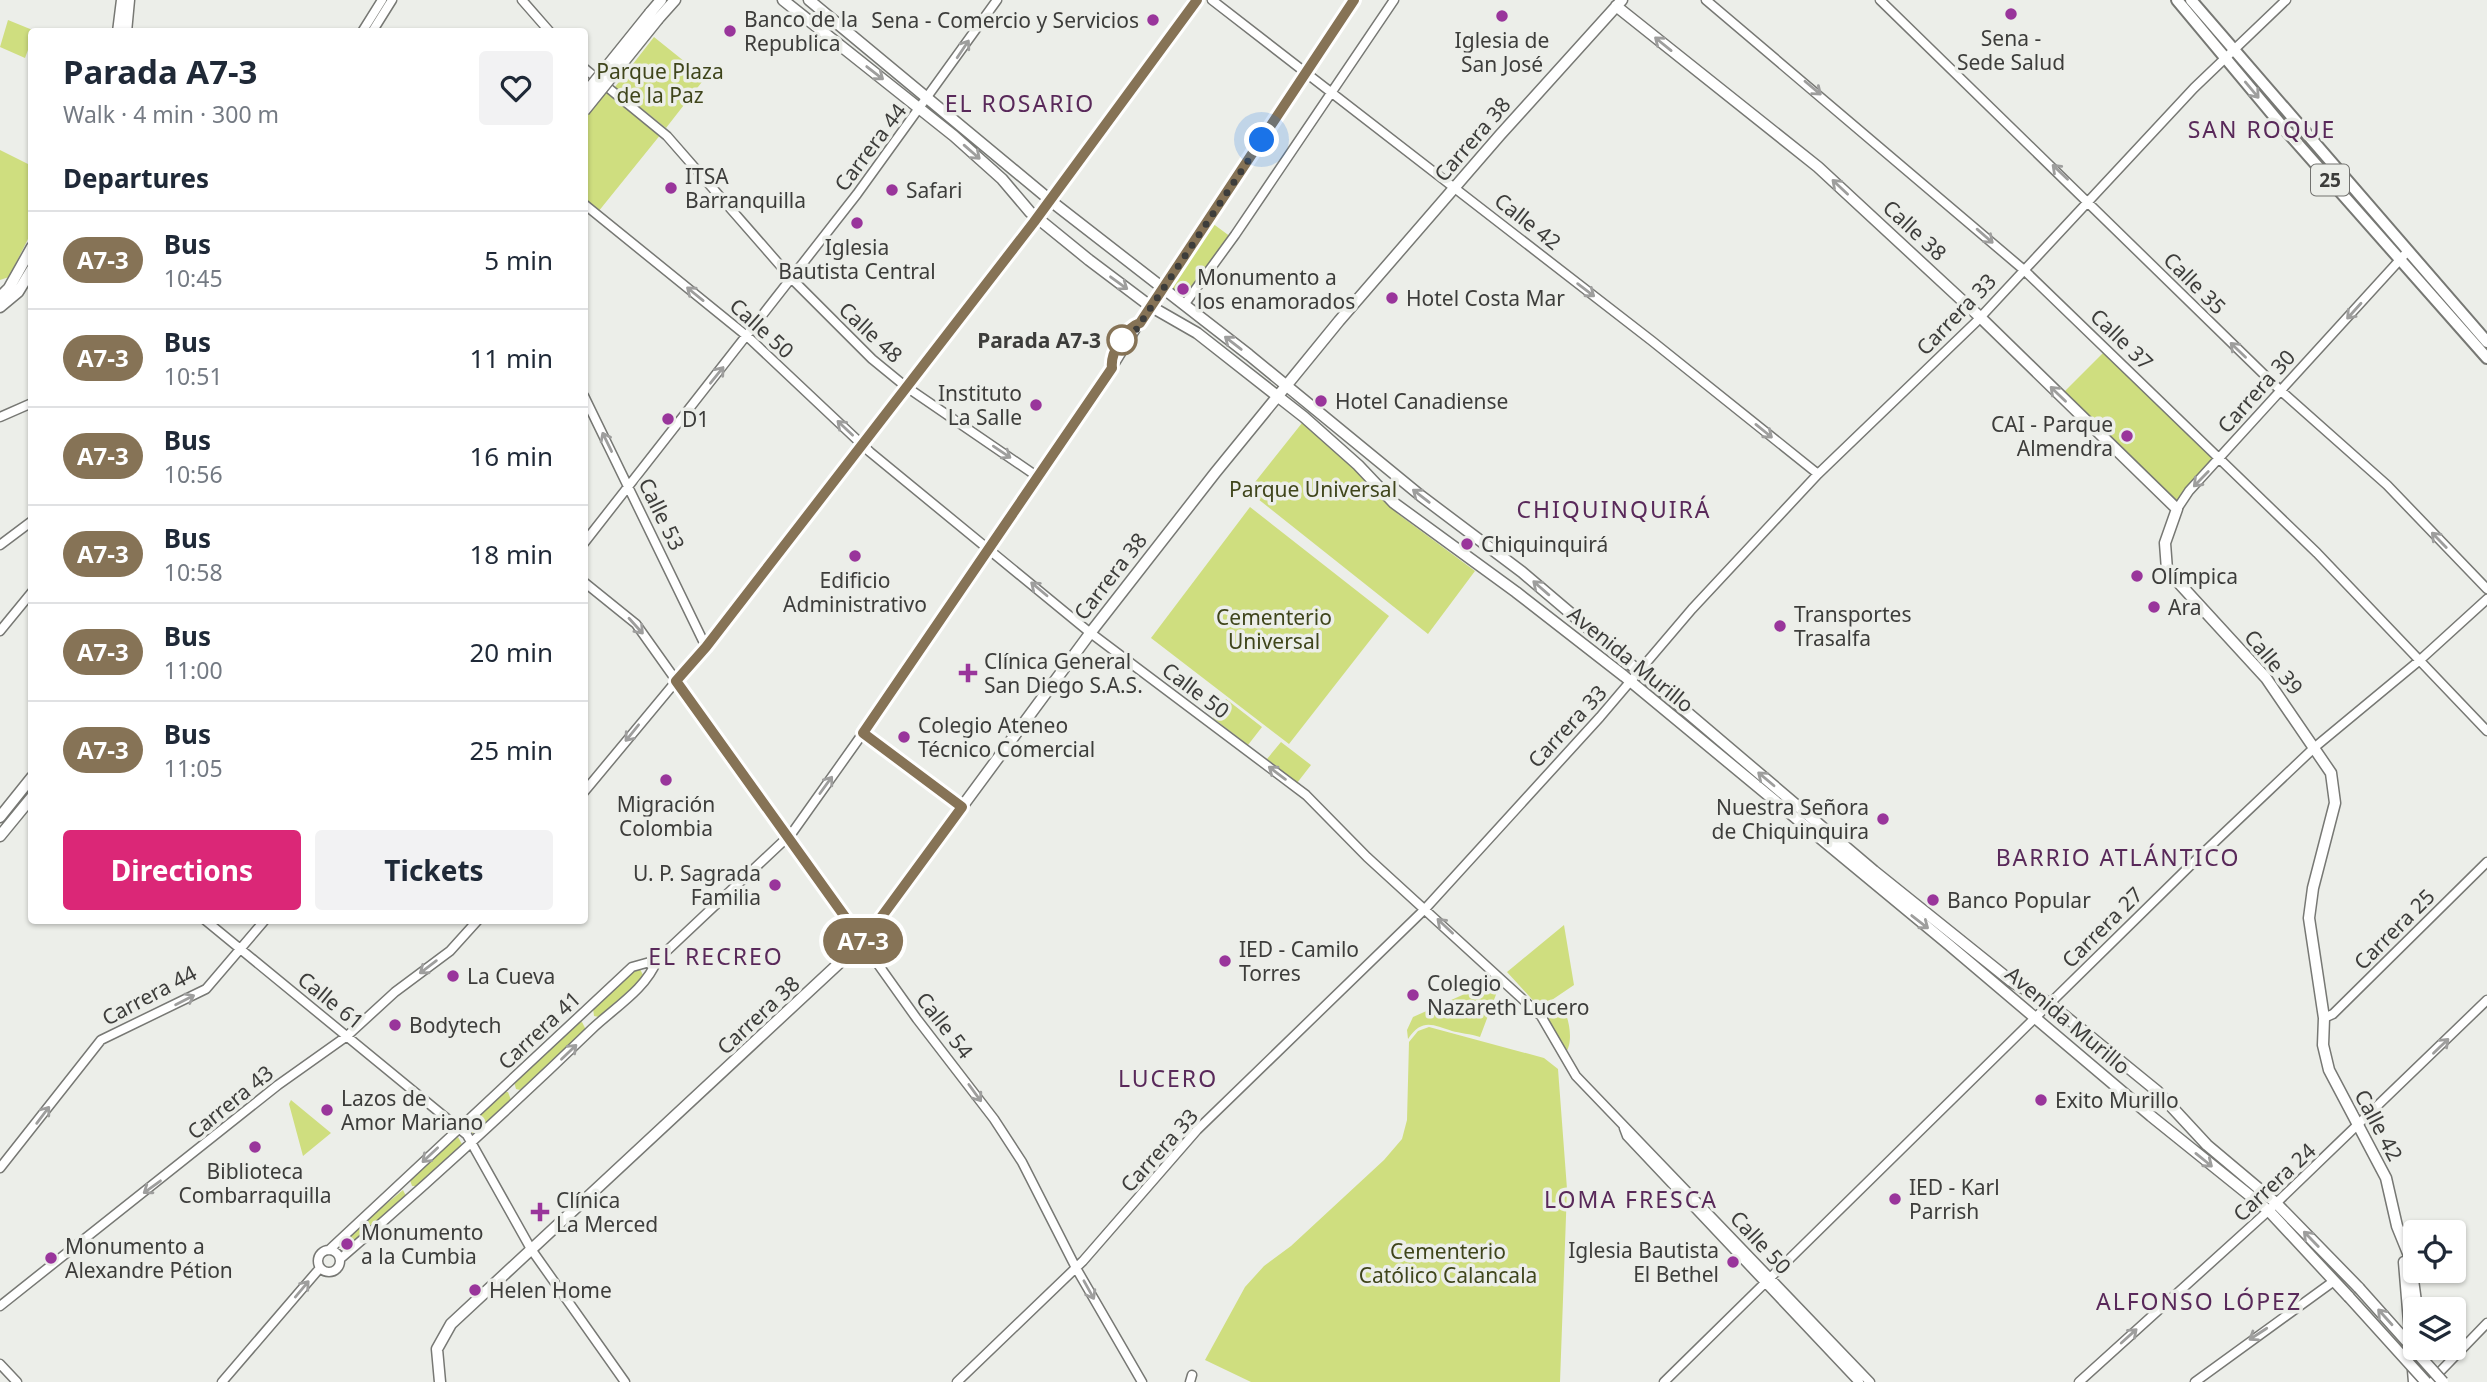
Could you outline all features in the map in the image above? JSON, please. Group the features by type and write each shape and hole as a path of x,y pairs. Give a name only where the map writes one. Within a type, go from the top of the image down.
{"highway":[{"name":"25","path":"2177,0 2228,53 2487,358"},
{"name":"25","path":"2191,0 2228,53"},
{"name":"25","path":"2403,256 2487,342"}],"main road":[{"path":"118,28 122,0"},
{"path":"126,28 129,0"},
{"path":"588,106 654,16 661,0"},
{"path":"588,91 654,16 675,0"},
{"name":"Avenida Murillo","path":"783,0 995,172 1037,218 1150,306 1197,332 1324,433 1394,503 1516,592 1631,682 2035,1017 2272,1207 2334,1281 2426,1382"},
{"name":"Avenida Murillo","path":"809,0 1050,200 1422,496 1522,572 1935,920 2011,981 2049,1003 2157,1091 2207,1145 2359,1288 2443,1382"},
{"name":"Carrera 38","path":"440,1382 436,1358 442,1337 531,1249 863,942 1091,632 1285,386 1615,2"},
{"name":"Calle 38","path":"1615,2 1818,167 1980,317 2177,509"},
{"path":"0,307 4,292 28,253"},
{"path":"4,292 28,272"},
{"name":"Carrera 30","path":"2167,570 2165,543 2177,509"},
{"name":"Calle 39","path":"2167,570 2266,678 2329,767 2334,790"},
{"path":"0,817 28,783"},
{"name":"Calle 42","path":"2334,790 2333,815 2313,888 2309,926 2324,1018 2325,1058 2386,1178 2403,1240"},
{"path":"0,836 28,802"},
{"path":"2408,1283 2414,1382"},
{"path":"2421,1360 2426,1382"}],"street":[{"path":"364,28 382,0"},
{"path":"374,28 392,0"},
{"path":"522,0 546,28"},
{"name":"Carrera 44","path":"588,538 748,337 929,97 997,0"},
{"path":"588,787 706,647 1037,218 1197,0"},
{"name":"Calle 42","path":"1212,0 1818,474"},
{"name":"Carrera 41","path":"340,1259 472,1143 643,981 657,960 789,837 1038,477 1354,0"},
{"path":"1184,305 1394,0"},
{"name":"Calle 37","path":"1706,0 2024,270 2317,553 2487,731"},
{"name":"Calle 35","path":"1880,0 2281,391 2387,485 2487,589"},
{"name":"Carrera 33","path":"957,1382 1076,1268 1197,1130 1425,909 1631,682 1692,609 1818,474 1980,317 2228,53 2286,0"},
{"name":"Calle 48","path":"588,71 667,136 792,279 872,359 905,386 1038,477"},
{"name":"Calle 50","path":"588,207 748,337 862,444 1091,632 1306,795 1541,1016 1576,1076 1624,1128 1627,1136 1870,1382"},
{"name":"Carrera 30","path":"2177,509 2189,491 2403,256"},
{"name":"Calle 53","path":"588,404 706,647"},
{"path":"0,417 28,405"},
{"path":"0,545 28,524"},
{"name":"Calle 54","path":"588,585 636,624 1010,1143 1076,1268 1142,1382"},
{"path":"0,631 28,597"},
{"name":"Carrera 27","path":"1664,1382 2049,1003 2315,747 2420,660 2487,599"},
{"name":"Carrera 25","path":"2324,1018 2333,1014 2487,862"},
{"name":"Calle 61","path":"210,924 459,1128 472,1143 531,1249 625,1382"},
{"name":"Carrera 44","path":"0,1168 102,1040 206,989 262,924"},
{"name":"Carrera 43","path":"0,1307 278,1085 347,1036 395,992 450,951 474,924"},
{"name":"Carrera 41","path":"329,1250 632,967 657,960"},
{"name":"Carrera 24","path":"2078,1382 2359,1126 2487,1000"},
{"path":"222,1382 320,1268 319,1256 329,1250 338,1254 340,1259 333,1272 320,1268"},
{"name":"Calle 50","path":"1768,1280 1859,1382"},
{"path":"2195,1382 2334,1281"},
{"path":"2426,1382 2487,1323"},
{"path":"0,1364 17,1382"}],"green space":[{"path":"8,20 28,28 28,50 25,58 0,47"},
{"name":"Parque Plaza de la Paz","path":"654,37 705,78 666,128 615,87"},
{"name":"Parque Plaza de la Paz","path":"607,91 661,134 598,212 588,204 588,115"},
{"path":"0,150 28,164 28,239 9,277 0,280"},
{"path":"1212,223 1231,237 1186,298 1169,286"},
{"path":"2107,349 2220,459 2177,509 2060,396"},
{"name":"Parque Universal","path":"1302,423 1355,469 1398,514 1475,571 1428,634 1248,491"},
{"name":"Cementerio Universal","path":"1250,507 1389,616 1289,744 1151,638"},
{"path":"1226,699 1262,727 1248,745 1213,718"},
{"path":"1281,742 1311,765 1297,783 1267,759"},
{"path":"1564,925 1574,985 1540,1008 1507,972"},
{"path":"640,969 644,977 599,1017 594,1016 593,1008 634,970"},
{"path":"1496,980 1500,984 1480,1037 1428,1025 1418,1028 1408,1039 1407,1030 1413,1017"},
{"path":"1563,1009 1570,1031 1566,1052 1547,1022 1552,1014"},
{"path":"582,1022 586,1030 520,1090 516,1089 514,1082"},
{"name":"Cementerio Católico Calancala","path":"1429,1027 1544,1058 1558,1069 1567,1189 1560,1382 1251,1382 1205,1360 1245,1287 1264,1266 1291,1246 1384,1160 1402,1139 1407,1120 1409,1042 1418,1031"},
{"path":"503,1092 508,1092 511,1100 474,1134 470,1132 467,1125"},
{"path":"291,1100 331,1133 303,1156 289,1104"},
{"path":"458,1137 463,1146 418,1186 412,1186 409,1177 452,1139"},
{"path":"403,1190 406,1196 349,1248 343,1246 345,1238"}],"bus line":[{"name":"A7-3","path":"1197,0 1034,222 977,292 706,647 676,681 863,942 962,807 863,733 1112,368 1111,359 1130,326 1140,323 1354,0"}],"place":[{"name":"Sena - Sede Salud","path":"2011,14"},
{"name":"Iglesia de San José","path":"1502,16"},
{"name":"Sena - Comercio y Servicios","path":"1153,20"},
{"name":"Banco de la Republica","path":"730,31"},
{"name":"ITSA Barranquilla","path":"671,188"},
{"name":"Safari","path":"892,190"},
{"name":"Iglesia Bautista Central","path":"857,223"},
{"name":"Monumento a los enamorados","path":"1183,289"},
{"name":"Hotel Costa Mar","path":"1392,298"},
{"name":"Parada A7-3","path":"1122,340"},
{"name":"Hotel Canadiense","path":"1321,401"},
{"name":"Instituto La Salle","path":"1036,405"},
{"name":"D1","path":"668,419"},
{"name":"CAI - Parque Almendra","path":"2127,436"},
{"name":"Chiquinquirá","path":"1467,544"},
{"name":"Edificio Administrativo","path":"855,556"},
{"name":"Olímpica","path":"2137,576"},
{"name":"Ara","path":"2154,607"},
{"name":"Transportes Trasalfa","path":"1780,626"},
{"name":"Clínica General San Diego S.A.S.","path":"968,673"},
{"name":"Colegio Ateneo Técnico Comercial","path":"904,737"},
{"name":"Migración Colombia","path":"666,780"},
{"name":"Nuestra Señora de Chiquinquira","path":"1883,819"},
{"name":"U. P. Sagrada Familia","path":"775,885"},
{"name":"Banco Popular","path":"1933,900"},
{"name":"IED - Camilo Torres","path":"1225,961"},
{"name":"La Cueva","path":"453,976"},
{"name":"Colegio Nazareth Lucero","path":"1413,995"},
{"name":"Bodytech","path":"395,1025"},
{"name":"Exito Murillo","path":"2041,1100"},
{"name":"Lazos de Amor Mariano","path":"327,1110"},
{"name":"Biblioteca Combarraquilla","path":"255,1147"},
{"name":"IED - Karl Parrish","path":"1895,1199"},
{"name":"Clínica La Merced","path":"540,1212"},
{"name":"Monumento a la Cumbia","path":"347,1244"},
{"name":"Monumento a Alexandre Pétion","path":"51,1258"},
{"name":"Iglesia Bautista El Bethel","path":"1733,1262"},
{"name":"Helen Home","path":"475,1290"}],"district":[{"name":"EL ROSARIO","path":"1020,103"},
{"name":"SAN ROQUE","path":"2262,129"},
{"name":"CHIQUINQUIRÁ","path":"1614,509"},
{"name":"BARRIO ATLÁNTICO","path":"2118,857"},
{"name":"EL RECREO","path":"716,956"},
{"name":"LUCERO","path":"1168,1078"},
{"name":"LOMA FRESCA","path":"1631,1199"},
{"name":"ALFONSO LÓPEZ","path":"2199,1301"}],"route":[{"path":"1122,340 1126,345 1161,288 1212,217 1262,140"}]}
